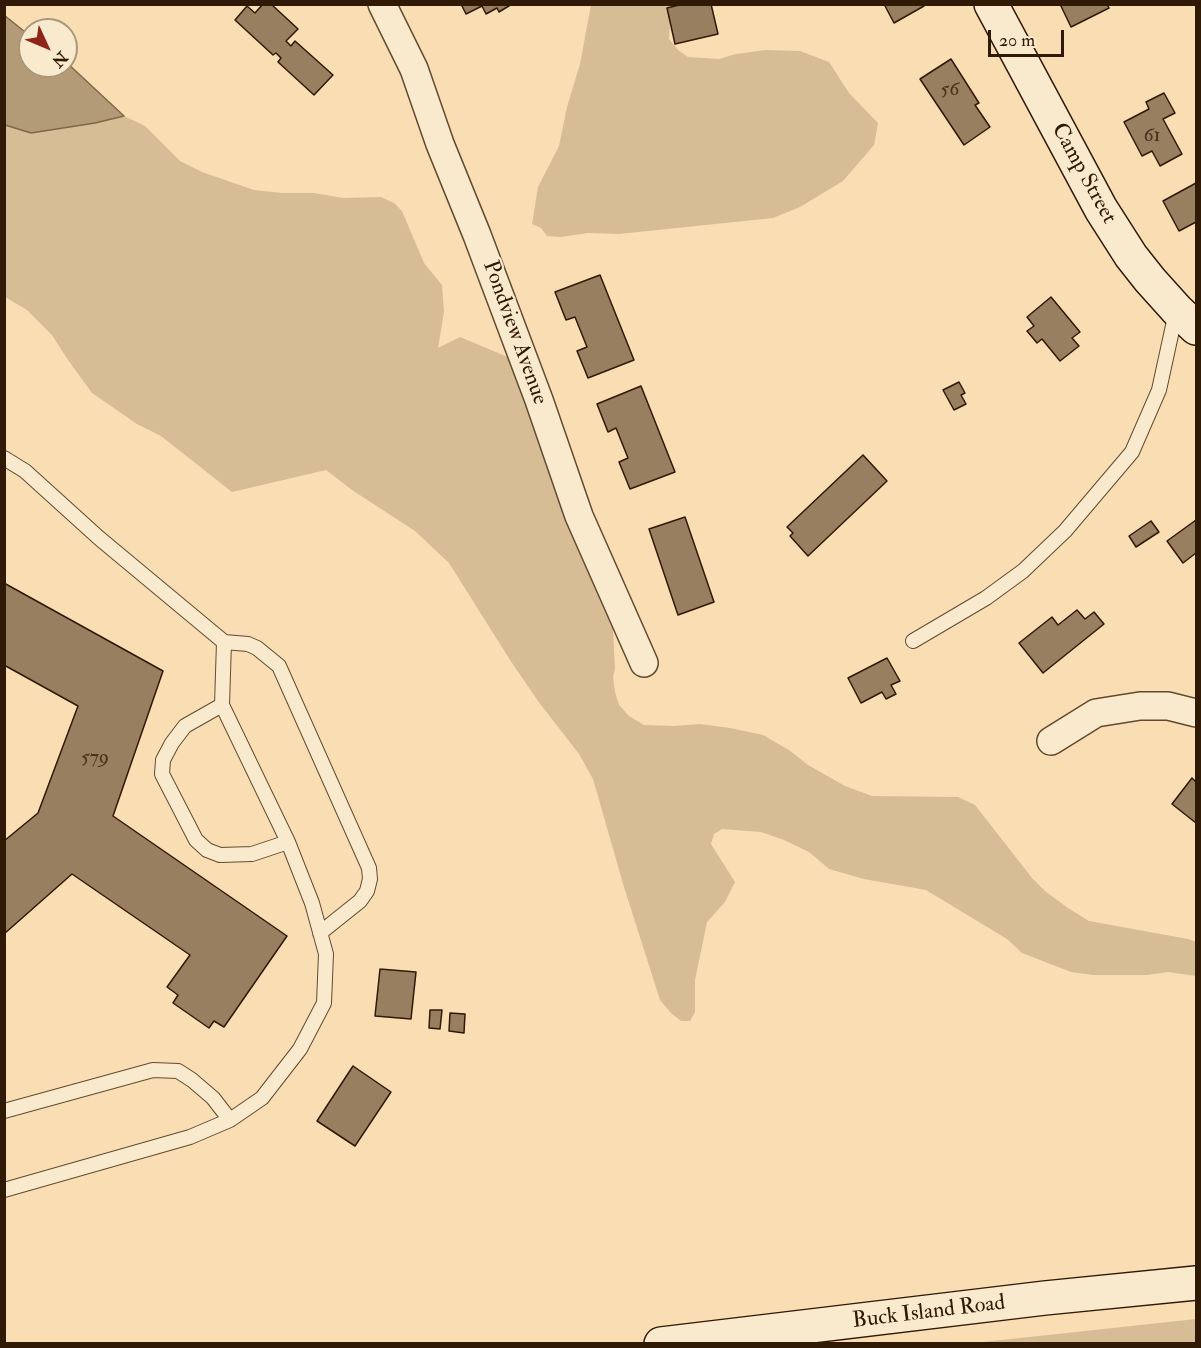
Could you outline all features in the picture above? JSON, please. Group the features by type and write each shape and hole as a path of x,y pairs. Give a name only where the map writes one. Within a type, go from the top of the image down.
{"main road":[{"name":"Camp Street","path":"991,4 1101,209 1131,256 1187,319"},
{"name":"Buck Island Road","path":"661,1344 1045,1298 1197,1283"}],"street":[{"name":"Pondview Avenue","path":"382,4 414,69 440,144 532,381 579,516 644,663"},
{"path":"1051,741 1096,713 1140,706 1168,706 1197,713"}],"lane":[{"path":"913,641 986,598 1023,571 1065,531 1132,452 1187,319"},
{"path":"4,458 25,471 99,538 224,642 248,644 257,648 279,666 369,868 370,879 367,891 360,901 320,933"},
{"path":"4,1190 190,1137 230,1120 262,1098 300,1049 324,1004 326,954 312,903 288,842 222,705 224,642"},
{"path":"222,705 185,726 163,760 162,774 196,840 207,850 220,855 252,855 288,842"},
{"path":"4,1111 153,1070 178,1071 192,1080 213,1098 230,1120"}],"shaded area":[{"path":"591,5 676,5 670,22 669,39 688,57 719,59 766,50 800,51 829,62 849,93 878,123 874,145 843,181 800,207 773,218 619,234 588,233 561,237 547,236 541,228 532,224 538,187 559,146 567,107 580,64"},
{"path":"4,15 18,26 18,78 78,78 78,73 124,116 31,133 5,125"},
{"path":"124,116 145,126 180,161 202,172 254,190 314,193 343,198 381,197 394,203 402,211 424,263 442,285 444,312 438,348 460,337 510,358 611,593 615,692 619,705 629,716 644,725 700,724 763,735 845,786 872,796 958,797 975,805 1032,878 1045,891 1089,921 1196,942 1196,976 1168,972 1147,975 1093,975 1071,972 1022,953 1007,939 926,890 864,879 829,869 809,852 761,832 722,829 714,834 711,844 735,882 725,902 707,922 695,980 695,1012 690,1021 681,1021 671,1013 660,1000 593,779 579,754 510,660 449,563 415,531 326,470 232,492 161,436 137,424 92,393 52,335 27,310 5,297 5,125 64,128"},
{"path":"1196,1319 1196,1343 974,1343"}],"building":[{"path":"263,4 271,4 298,29 286,41 291,46 295,41 333,75 314,95 278,62 281,58 276,53 273,55 235,20 247,6 255,13"},
{"path":"461,4 512,4 499,12 497,8 486,14 482,6 466,14"},
{"path":"683,4 711,4 718,34 675,44 667,8"},
{"path":"884,4 923,4 924,6 894,23"},
{"path":"1060,4 1107,4 1109,8 1071,27"},
{"path":"951,59 979,103 975,105 990,127 964,145 920,79"},
{"path":"1164,93 1175,113 1163,119 1182,154 1160,166 1152,151 1142,156 1124,122 1149,109 1146,102"},
{"path":"1196,183 1196,222 1179,231 1163,201"},
{"path":"600,275 634,360 588,378 577,351 587,347 575,317 566,320 555,292"},
{"path":"1051,297 1080,332 1072,338 1079,346 1060,361 1042,339 1037,343 1027,331 1034,326 1027,317"},
{"path":"959,382 965,393 961,395 966,404 954,410 943,390"},
{"path":"641,386 675,472 630,489 619,462 628,458 616,428 608,432 597,404"},
{"path":"863,455 887,481 808,556 790,536 793,533 787,527"},
{"path":"685,517 714,602 678,615 649,529"},
{"path":"1196,520 1196,553 1183,563 1167,541"},
{"path":"1151,521 1159,532 1136,547 1129,536"},
{"path":"4,583 163,671 113,816 287,936 224,1027 214,1021 209,1028 173,1003 178,995 167,987 190,955 72,874 4,934 4,841 38,813 78,706 4,665"},
{"path":"1077,610 1085,619 1094,612 1104,624 1043,673 1019,643 1052,617 1058,625"},
{"path":"887,658 900,681 891,685 896,694 886,699 882,692 861,703 848,678"},
{"path":"1192,778 1196,782 1196,823 1172,804"},
{"path":"380,969 416,972 411,1019 375,1016"},
{"path":"430,1010 442,1010 440,1029 429,1028"},
{"path":"450,1013 465,1014 464,1033 449,1031"},
{"path":"353,1066 391,1092 355,1146 317,1121"}]}
